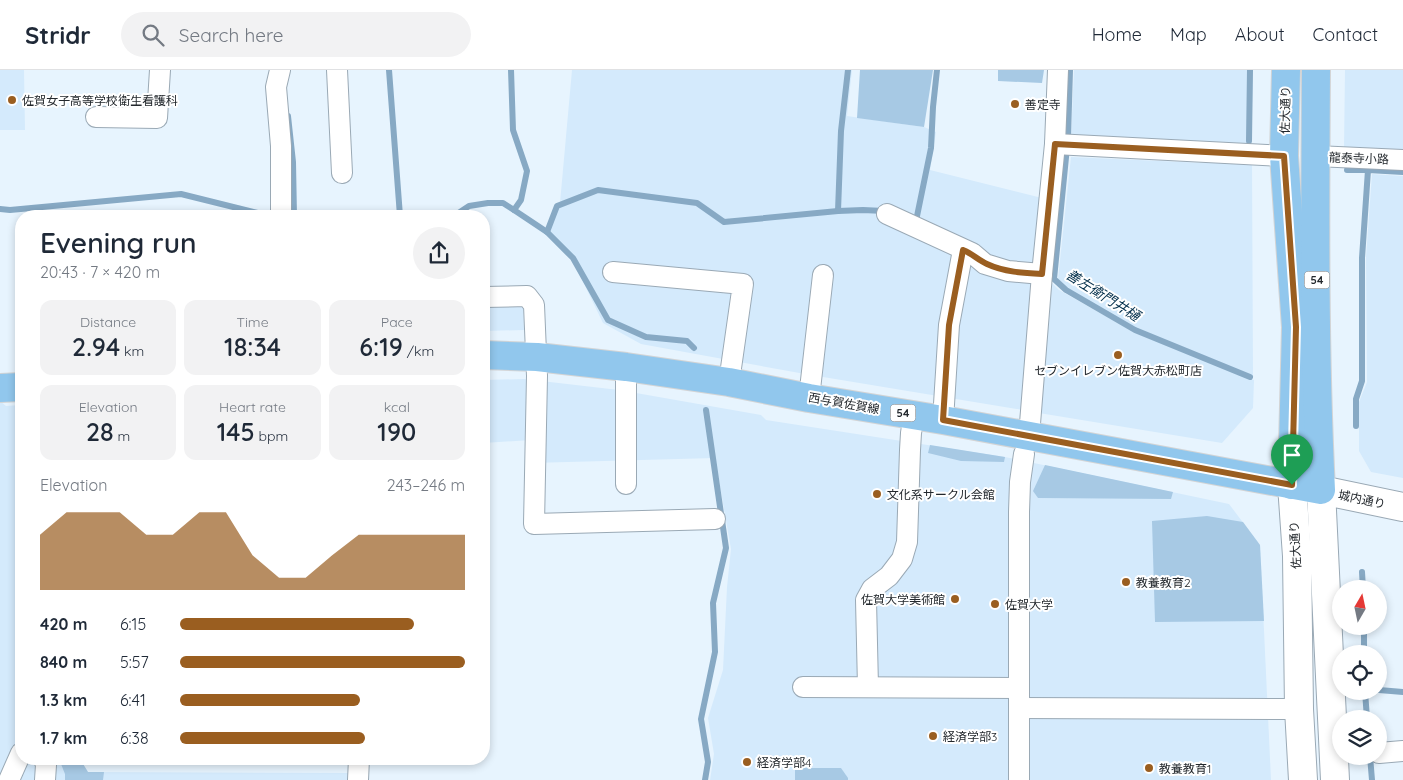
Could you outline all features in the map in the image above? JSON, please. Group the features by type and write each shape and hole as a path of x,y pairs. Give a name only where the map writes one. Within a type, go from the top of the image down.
{"main road":[{"name":"佐大通り","path":"1286,70 1284,156 1296,327 1292,485 1297,556 1299,709 1303,780"},
{"name":"54","path":"1316,70 1318,423 1321,490"},
{"name":"西与賀佐賀線","path":"490,355 537,356 729,382 809,398 943,420 1026,445 1321,490"},
{"path":"0,388 15,387"},
{"name":"城内通り","path":"1321,490 1403,507"},
{"path":"1321,490 1335,780"}],"street":[{"path":"96,117 157,118 160,70"},
{"path":"280,70 276,87 281,146 281,210"},
{"path":"337,70 342,173"},
{"path":"1019,780 1020,482 1026,445 1043,267 1063,145 1058,70"},
{"path":"1063,145 1284,156"},
{"name":"龍泰寺小路","path":"1316,156 1403,160"},
{"path":"887,214 972,253 985,264 1008,271 1043,267"},
{"path":"943,420 949,325 963,250"},
{"path":"613,272 743,284 729,382"},
{"path":"809,398 823,274"},
{"path":"490,297 527,296 534,305 537,356 534,524 715,519"},
{"path":"626,367 626,484"},
{"path":"868,687 866,600 872,589 889,576 902,559 907,542 910,450 914,415"},
{"path":"803,687 1018,688"},
{"path":"1019,708 1299,709"},
{"path":"1387,753 1403,752"},
{"path":"9,780 16,765"},
{"path":"45,780 46,765"},
{"path":"358,780 359,765"}],"shaded area":[{"name":"佐賀女子高等学校衛生看護科","path":"0,70 24,70 25,130 0,130"},
{"path":"572,70 852,70 847,116 924,127 936,132 930,170 1042,198 1023,410 805,374 641,344 603,323 571,257 544,233 560,203"},
{"path":"860,70 933,70 924,127 857,118"},
{"path":"998,70 1044,70 1042,83 998,81"},
{"path":"1074,70 1253,70 1251,145 1071,137"},
{"path":"1345,70 1403,70 1403,152 1344,149"},
{"path":"1071,157 1204,163 1252,163 1253,377 1136,328 1069,290 1058,279"},
{"path":"1372,174 1403,176 1403,478 1371,472 1359,451 1359,402 1367,382 1366,257"},
{"path":"1047,278 1059,290 1134,332 1254,380 1253,408 1222,443 1039,413"},
{"path":"523,296 524,330 490,331 490,298"},
{"name":"佐賀大学","path":"524,379 619,390 761,415 766,420 1005,457 1229,504 1260,545 1271,780 710,780 714,754 708,718 723,670 731,549 715,458 531,463 531,440 490,443 490,380"},
{"path":"0,401 6,406 15,405 15,765 84,765 88,772 353,773 353,780 0,780"},
{"path":"930,445 1005,457 1004,462 961,461 928,453"},
{"path":"1045,465 1173,492 1171,499 1038,498 1033,491"},
{"path":"1207,516 1243,522 1260,545 1264,621 1155,622 1152,521"},
{"path":"61,765 84,765 88,772 104,772 103,780 65,780"},
{"path":"795,768 841,768 848,780 795,780"}],"waterway":[{"path":"389,70 400,210"},
{"path":"511,70 513,130 527,171 521,200 514,210"},
{"path":"547,232 557,206 598,190 697,203 724,222 838,211 841,131 848,70"},
{"path":"916,221 931,148 937,70"},
{"name":"善左衛門井樋","path":"1070,70 1068,137 1054,279 1066,290 1135,330 1250,377"},
{"path":"1249,141 1250,70"},
{"path":"288,116 293,162 294,210"},
{"path":"1347,170 1368,170"},
{"path":"1356,426 1356,399 1362,381 1362,258 1368,170 1403,172"},
{"path":"0,209 10,210 181,194 246,210"},
{"path":"463,210 469,206 503,203 547,232 573,258 608,320 646,337 687,341 694,348"},
{"path":"838,211 884,211"},
{"path":"705,780 708,762 701,719 715,652 713,603 726,548 706,410"},
{"name":"善左衛門井樋","path":"1362,572 1362,580"},
{"name":"善左衛門井樋","path":"1364,635 1364,645"},
{"path":"1387,691 1403,692"},
{"name":"善左衛門井樋","path":"1366,700 1366,710"},
{"name":"善左衛門井樋","path":"1371,765 1372,780"}],"place":[{"name":"佐賀女子高等学校衛生看護科","path":"12,100"},
{"name":"善定寺","path":"1015,104"},
{"name":"セブンイレブン佐賀大赤松町店","path":"1118,355"},
{"name":"文化系サークル会館","path":"877,494"},
{"name":"教養教育2","path":"1126,582"},
{"name":"佐賀大学美術館","path":"955,599"},
{"name":"佐賀大学","path":"995,604"},
{"name":"経済学部3","path":"933,736"},
{"name":"経済学部4","path":"747,762"},
{"name":"教養教育1","path":"1149,768"}],"route":[{"path":"1055,144 1284,156 1296,327 1292,485 943,420 949,325 963,250 972,253 985,264 1008,271 1042,274 1055,144"}]}
